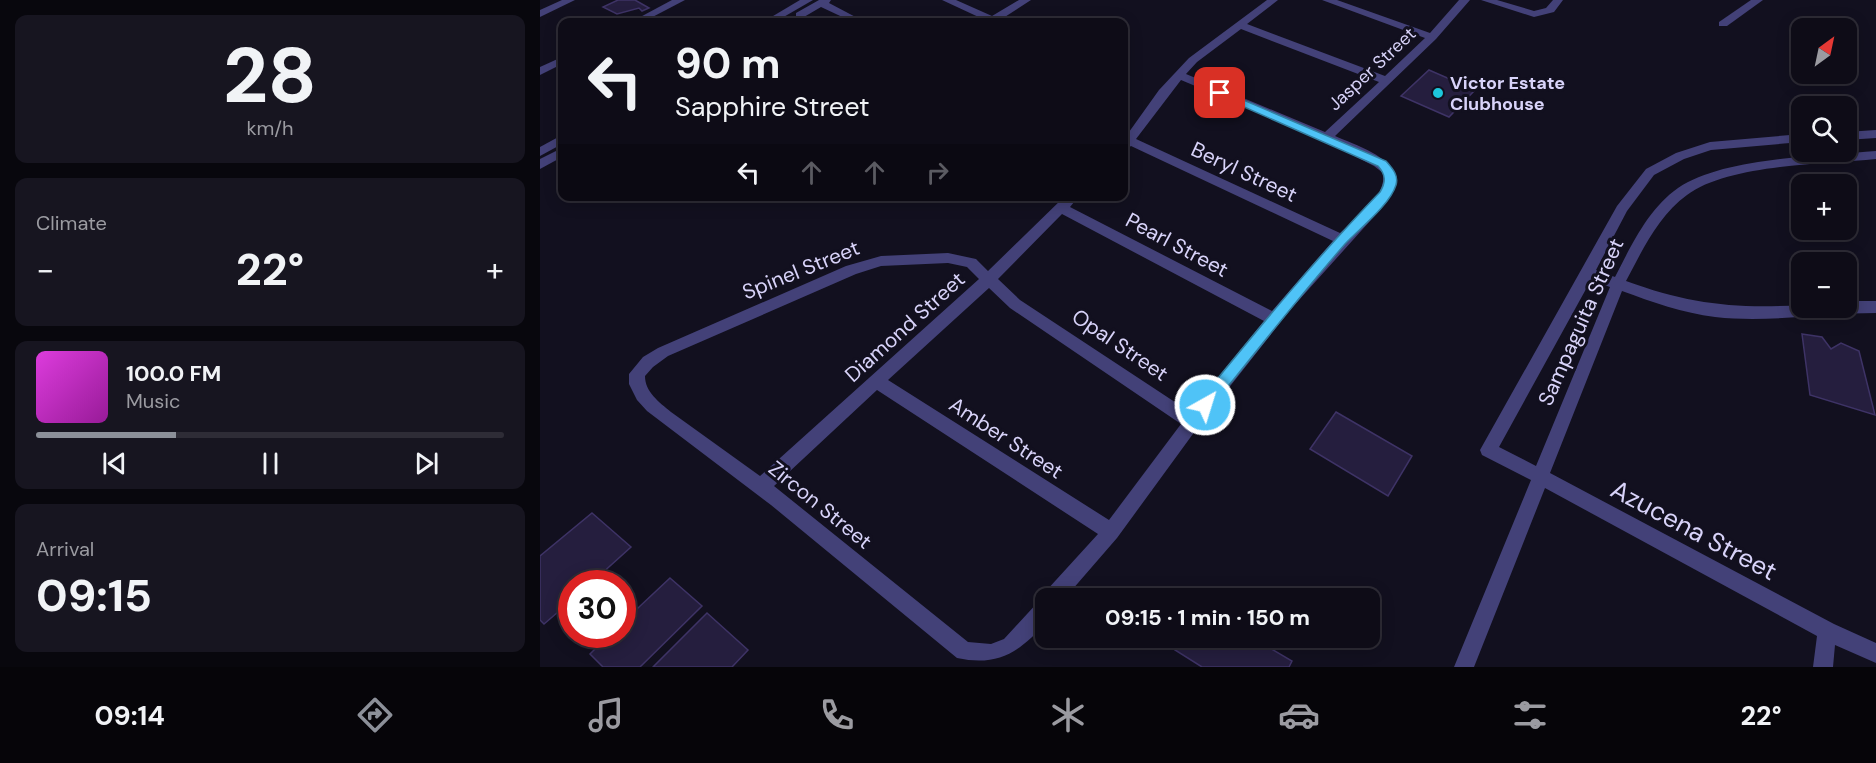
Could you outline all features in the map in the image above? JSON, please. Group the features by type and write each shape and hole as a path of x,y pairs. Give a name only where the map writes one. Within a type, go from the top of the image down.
{"street":[{"path":"540,14 570,0"},
{"path":"644,18 680,0"},
{"path":"775,18 808,0"},
{"path":"947,0 985,18"},
{"path":"996,18 1026,0"},
{"path":"1128,141 1178,75 1193,60 1274,0"},
{"path":"1327,0 1432,37"},
{"name":"Jasper Street","path":"1327,137 1432,37 1465,0"},
{"path":"1486,0 1534,14 1550,10 1558,0"},
{"path":"1723,24 1758,0"},
{"path":"794,18 824,2 853,18"},
{"path":"1239,25 1385,80"},
{"path":"540,72 558,62"},
{"path":"1062,588 1111,532 1192,422 1274,319 1342,240 1385,195 1391,184 1390,173 1382,164 1327,137 1178,75"},
{"path":"1857,136 1876,134"},
{"name":"Sampaguita Street","path":"1488,450 1622,209 1650,172 1680,156 1710,146 1791,139"},
{"path":"1857,139 1876,150"},
{"path":"540,152 558,141"},
{"name":"Beryl Street","path":"1128,145 1342,240"},
{"path":"540,165 558,155"},
{"name":"Sampaguita Street","path":"1464,667 1618,284 1648,227 1685,189 1711,176 1876,155"},
{"name":"Diamond Street","path":"761,486 988,280 1068,201"},
{"name":"Pearl Street","path":"1061,208 1274,319"},
{"name":"Spinel Street","path":"637,374 648,362 663,352 695,337 851,270 881,261 927,258 960,259 971,263 988,280"},
{"path":"1588,273 1671,301 1714,311 1768,314 1791,312"},
{"name":"Opal Street","path":"988,280 1015,304 1192,422"},
{"path":"1857,307 1876,307"},
{"name":"Zircon Street","path":"637,374 636,386 653,407 761,486 964,651 991,654 1011,646 1035,620"},
{"name":"Amber Street","path":"876,381 1111,532"},
{"name":"Azucena Street","path":"1488,450 1827,632 1876,653"},
{"path":"1823,667 1827,632"}],"building":[{"path":"618,0 635,0 649,8 642,11 639,8 617,14 603,7"},
{"name":"Victor Estate Clubhouse","path":"1429,70 1475,90 1449,117 1401,96"},
{"path":"1802,334 1822,337 1831,349 1841,343 1859,351 1875,415 1810,395"},
{"path":"1336,412 1412,456 1388,496 1310,449"},
{"path":"592,513 631,547 606,570 558,570 558,612 544,624 540,620 540,556"},
{"path":"670,578 702,606 640,667 603,667 590,654 596,648 636,648 636,610"},
{"path":"707,613 748,650 732,667 653,667"},
{"path":"1176,648 1270,648 1292,661 1289,667 1202,667 1175,650"}],"place":[{"name":"Victor Estate Clubhouse","path":"1438,93"}],"route":[{"path":"1205,405 1274,319 1342,240 1385,195 1391,184 1390,173 1382,164 1327,137 1220,93"}]}
